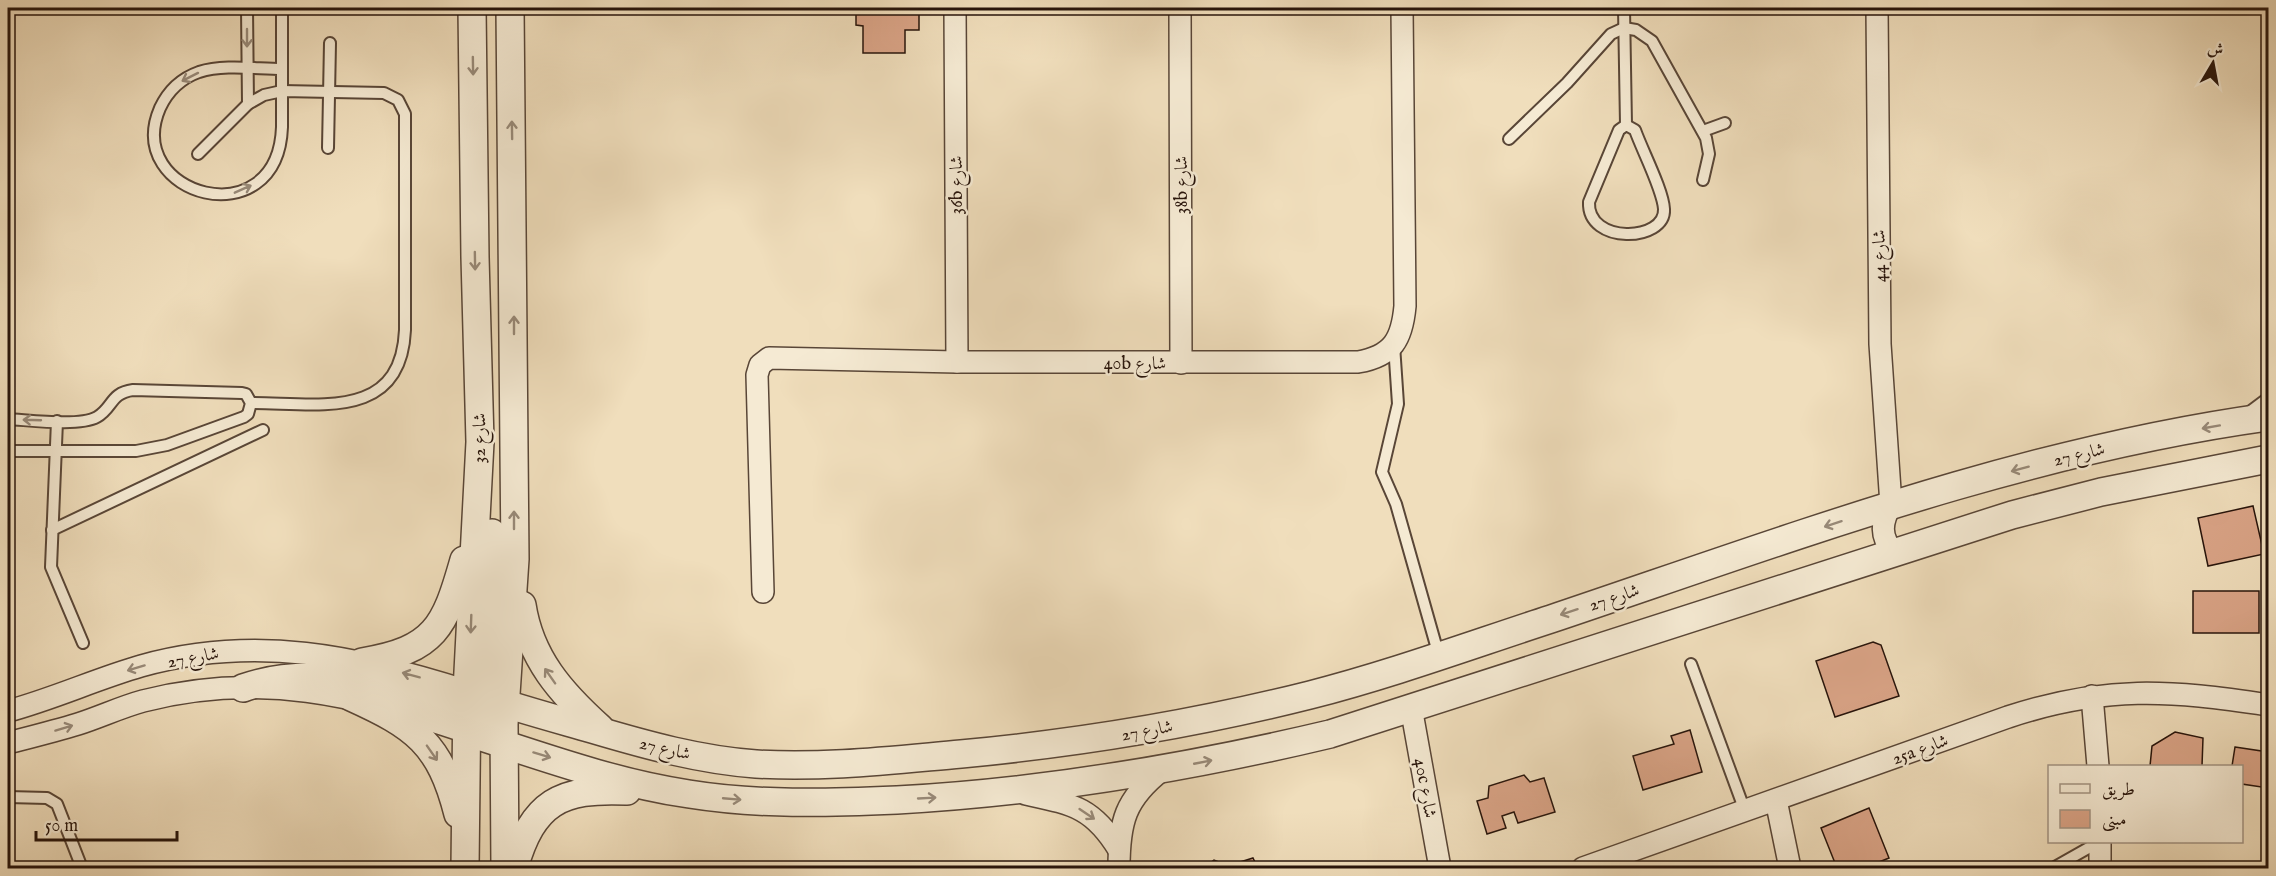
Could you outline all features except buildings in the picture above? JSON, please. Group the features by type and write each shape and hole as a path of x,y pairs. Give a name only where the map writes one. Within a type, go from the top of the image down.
{"street":[{"name":"شارع 32","path":"472,8 480,442 475,519 486,717 505,868"},
{"name":"شارع 32","path":"465,855 486,717 515,559 510,8"},
{"name":"36b شارع","path":"955,8 957,362"},
{"name":"38b شارع","path":"1180,8 1181,363"},
{"path":"1394,344 1401,333 1406,306 1402,8"},
{"name":"شارع 44","path":"1877,8 1880,344 1890,505 1883,523 1883,534 1885,543 1893,552"},
{"name":"40b شارع","path":"763,592 757,375 760,365 770,358 957,362 1358,362 1371,360 1394,344"},
{"name":"شارع 27","path":"8,743 79,724 142,701 175,694 243,688 279,688 351,697 409,712 486,717 606,733 690,755 752,763 815,765 878,763 1035,747 1128,734 1221,716 1314,694 1439,656 1890,505 2073,455 2268,417"},
{"path":"480,442 490,498 493,554 491,650 486,717 490,868"},
{"name":"شارع 27","path":"8,711 141,666 185,656 229,651 274,650 319,653 363,662 609,775 687,794 803,803 942,797 1011,791 1162,770 1330,734 2012,515 2101,492 2268,459"},
{"path":"363,662 391,657 410,650 438,626 452,601 475,519"},
{"path":"515,559 525,624 531,645 560,689 606,733"},
{"path":"243,688 289,677 335,678 395,689 668,768 710,771 752,763"},
{"name":"25a شارع","path":"1583,868 2008,717 2092,696 2162,692 2268,705"},
{"path":"2092,696 2098,765"},
{"path":"351,697 409,726 433,752 451,788 465,855"},
{"name":"40c شارع","path":"1411,707 1440,868"},
{"path":"1119,859 1123,821 1132,799 1139,789 1162,770"},
{"path":"514,868 521,843 539,814 557,801 577,792 596,790 687,794"},
{"path":"1011,791 1048,797 1082,810 1109,834 1119,859"},
{"path":"1776,800 1790,868"},
{"path":"2100,843 2100,868"}],"lane":[{"path":"248,8 248,104"},
{"path":"282,8 282,69 282,92 281,142 268,172 243,190 220,195 197,192 183,185 162,161 156,146 155,130 164,100 173,88 201,72 282,69"},
{"path":"1624,8 1626,125"},
{"path":"1509,140 1567,83 1611,34 1624,28 1636,30 1652,41 1702,131 1708,154 1703,180"},
{"path":"328,148 330,44"},
{"path":"198,154 248,104 264,95 282,92 384,93 398,100 405,114 404,348 387,381 368,398 342,404 251,404"},
{"path":"1702,131 1725,123"},
{"path":"1626,125 1635,130 1664,208 1661,222 1649,232 1606,231 1590,217 1589,202 1618,130 1626,125"},
{"path":"1394,344 1398,404 1382,472 1396,504 1439,656"},
{"path":"8,419 89,420 97,417 118,394 133,390 242,393 246,394 251,404 251,409 244,417 152,449 121,452 8,451"},
{"path":"2239,421 2268,398"},
{"path":"57,421 50,555 53,578 83,643"},
{"path":"52,530 263,430"},
{"path":"1691,664 1745,811"},
{"path":"8,797 46,798 57,804 82,868"},
{"path":"2053,868 2098,843"}]}
